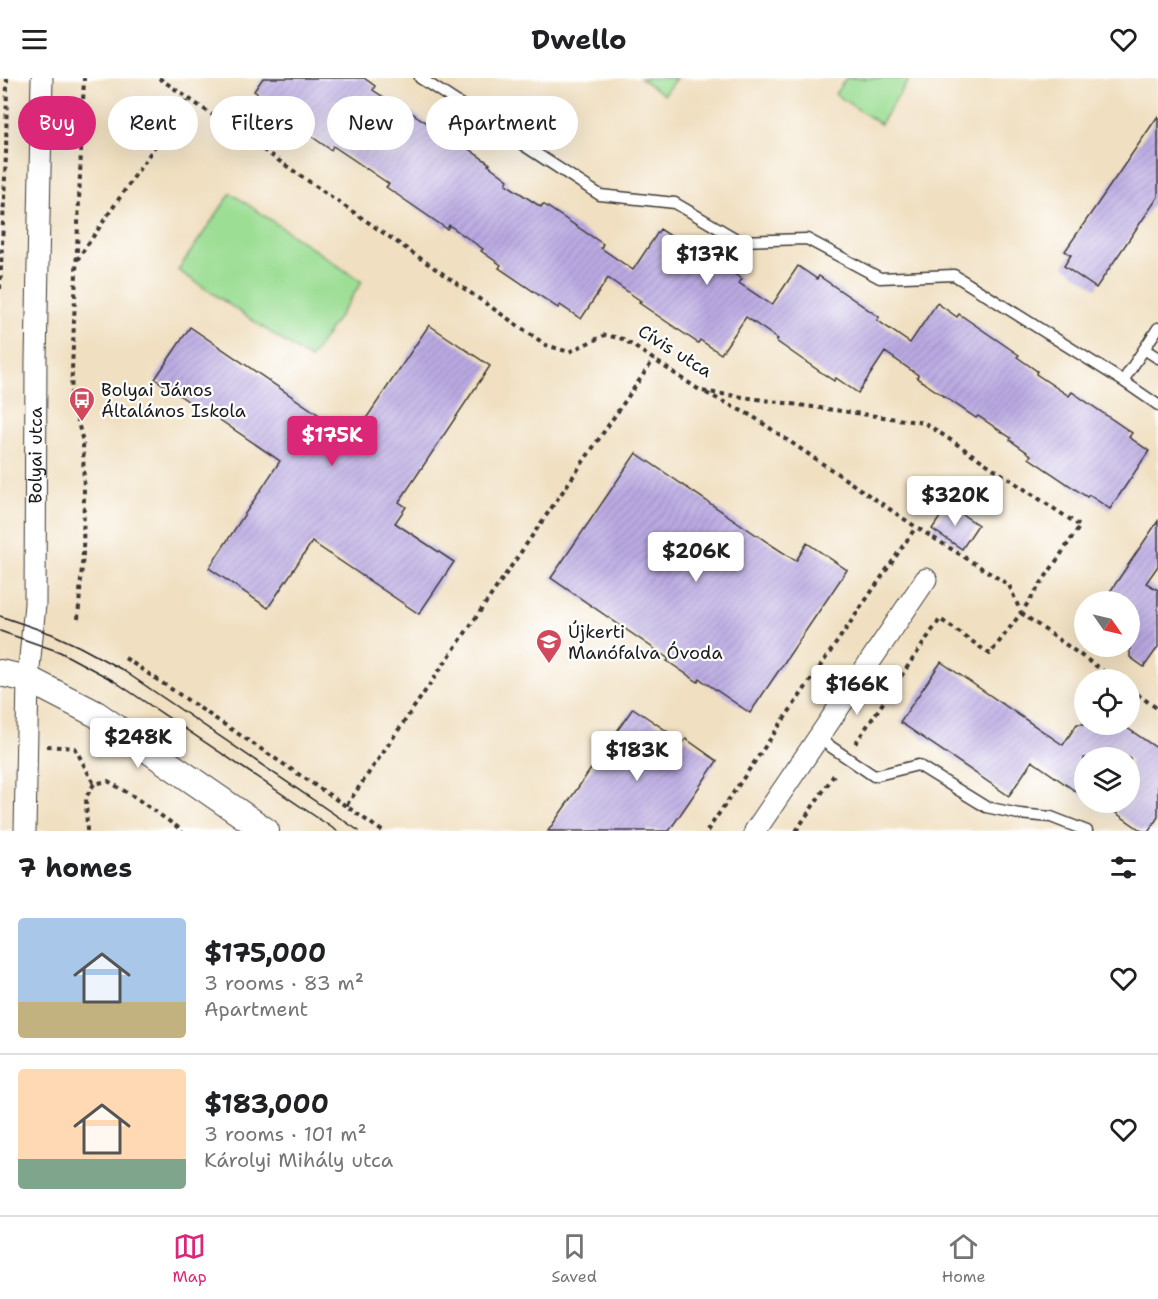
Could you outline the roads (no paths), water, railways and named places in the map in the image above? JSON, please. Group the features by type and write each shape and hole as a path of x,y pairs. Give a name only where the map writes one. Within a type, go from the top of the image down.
{"street":[{"name":"Bolyai utca","path":"26,831 27,679 35,604 36,359 42,78"},
{"path":"755,831 926,579"},
{"path":"0,673 27,679 96,714 266,831"}],"lane":[{"path":"420,78 600,195 675,203 740,241 807,239 880,278 954,275 1158,405"},
{"path":"1123,381 1158,328"},
{"path":"1144,349 1158,358"},
{"path":"818,738 874,776 918,765 986,807 1019,814 1051,817 1087,831"}],"tram line":[{"path":"0,616 52,634 121,669 359,831"},
{"path":"0,631 60,652 114,681 337,831"}],"place":[{"name":"Bolyai János Általános Iskola","path":"82,423"},
{"name":"Újkerti Manófalva Óvoda","path":"549,665"}]}
